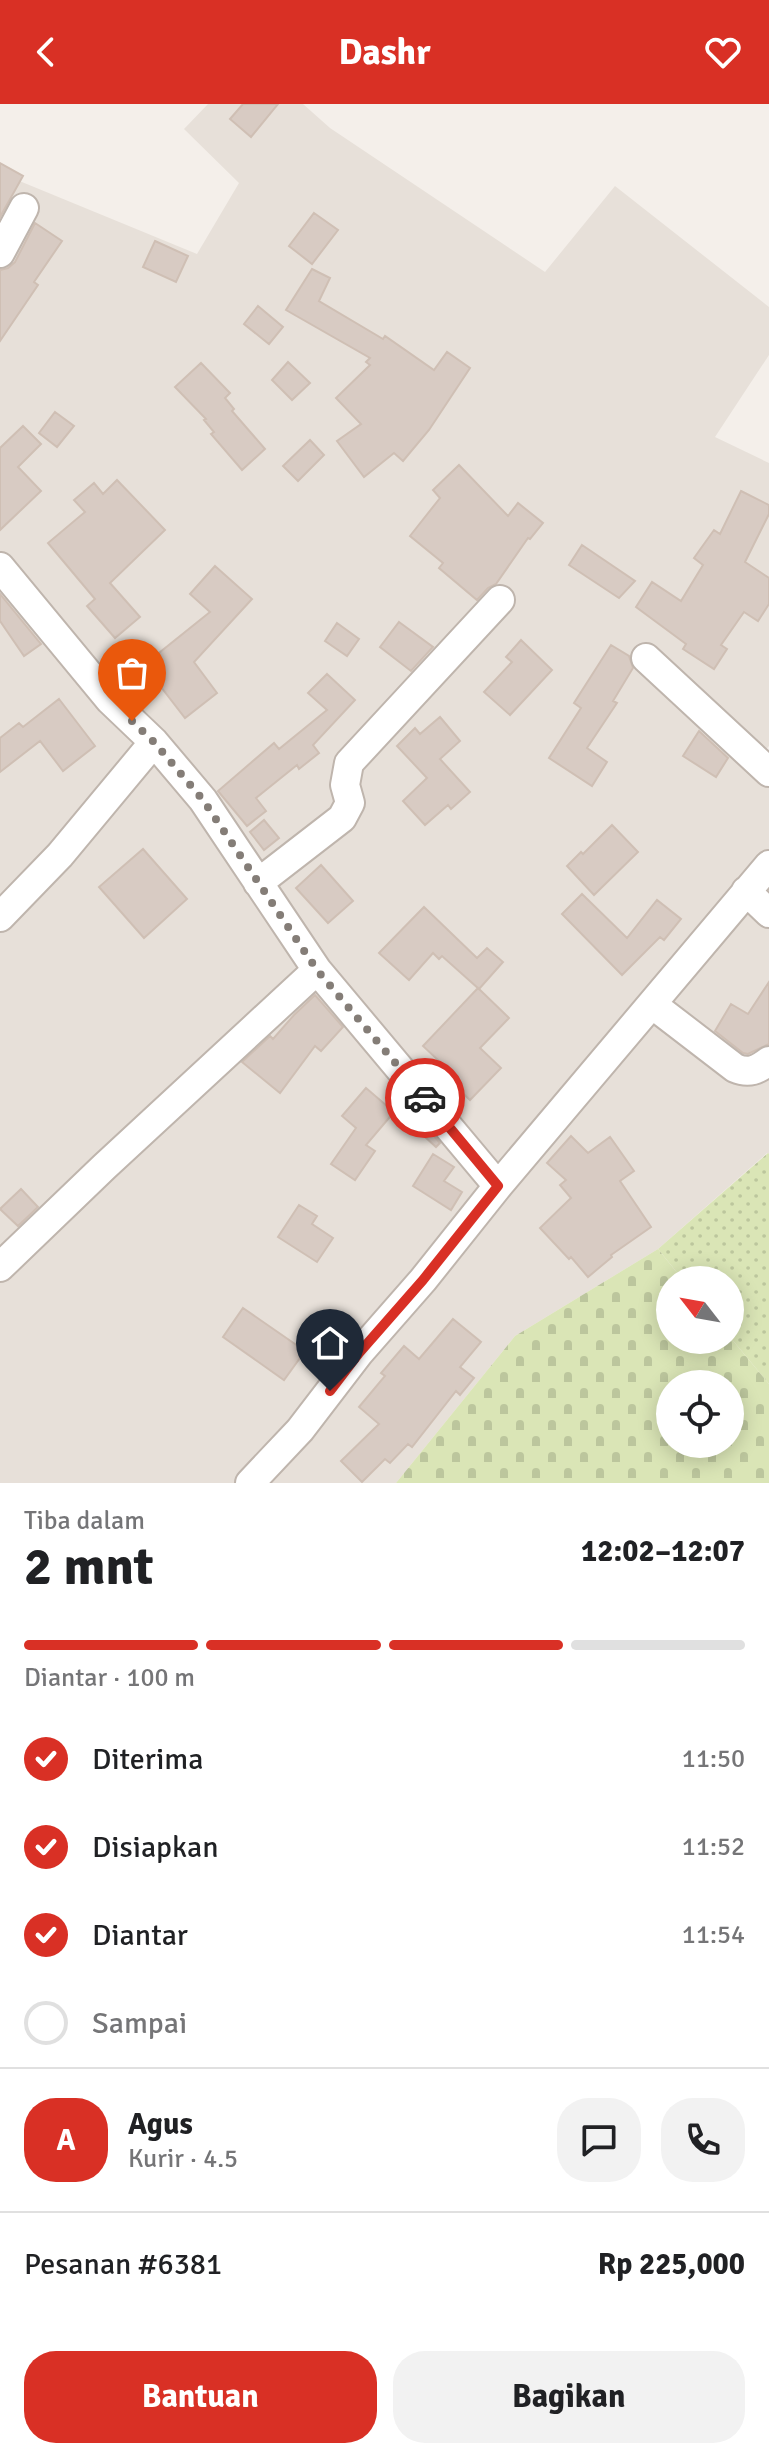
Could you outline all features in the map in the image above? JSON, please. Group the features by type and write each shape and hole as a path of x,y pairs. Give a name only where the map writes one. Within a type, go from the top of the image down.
{"street":[{"path":"0,253 24,208"},
{"path":"0,567 110,700 154,742 203,800 317,970 498,1186"},
{"path":"258,883 342,818 350,803 345,785 349,763 500,600"},
{"path":"646,658 769,772"},
{"path":"0,917 60,855 154,742"},
{"path":"250,1483 300,1430 359,1353 769,865"},
{"path":"746,891 769,913"},
{"path":"0,1267 317,970"},
{"path":"653,1005 735,1068 745,1072 757,1070 769,1061"}],"shaded area":[{"path":"208,104 303,104 330,128 545,272 615,186 769,307 769,355 715,437 769,463 769,746 759,757 769,767 769,1154 658,1249 515,1336 396,1483 0,1483 0,173 197,254 239,183 184,129"}],"green space":[{"path":"769,1154 769,1384 744,1354 744,1266 672,1266 658,1249"},
{"path":"658,1249 672,1266 656,1266 656,1354 744,1354 769,1384 769,1483 396,1483 515,1336"}],"building":[{"path":"243,104 278,104 251,137 230,119"},
{"path":"0,163 23,176 0,217"},
{"path":"314,213 338,230 312,264 289,246"},
{"path":"35,223 62,241 34,282 38,285 0,341 0,270 15,262"},
{"path":"155,241 188,256 176,282 143,267"},
{"path":"312,269 330,278 319,301 383,339 385,336 434,370 447,352 470,368 429,430 403,461 394,453 364,477 337,441 361,424 336,398 370,365 366,362 370,358 286,310"},
{"path":"258,306 283,327 269,344 244,324"},
{"path":"288,362 310,383 292,400 272,380"},
{"path":"201,363 230,393 225,398 234,409 232,411 265,449 242,470 211,434 214,432 206,419 175,387"},
{"path":"55,412 74,426 57,447 39,433"},
{"path":"23,426 41,444 18,467 41,491 0,530 0,448"},
{"path":"310,440 324,455 298,481 283,466"},
{"path":"459,465 508,516 518,503 543,523 528,538 496,584 477,600 439,568 443,563 410,536 440,498 433,490"},
{"path":"117,480 165,530 110,583 140,617 115,638 87,606 95,599 48,543 85,512 74,500 94,483 103,494"},
{"path":"741,491 769,505 769,514 745,562 769,578 769,604 758,621 744,612 721,645 727,649 714,669 683,649 686,644 636,607 652,582 681,601 703,565 694,558 714,530 720,534"},
{"path":"582,545 635,581 619,598 569,565"},
{"path":"215,566 252,599 194,662 217,693 185,718 144,665 210,612 190,594"},
{"path":"0,594 41,644 24,656 0,621"},
{"path":"399,622 433,647 411,671 380,647"},
{"path":"337,623 359,639 347,656 325,641"},
{"path":"521,640 552,670 510,715 484,692 512,662 506,657"},
{"path":"611,645 629,656 633,668 613,701 617,703 587,748 607,762 592,786 549,758 581,708 574,703"},
{"path":"327,674 355,700 313,745 319,753 299,769 297,765 256,798 266,811 247,826 218,791 274,743 279,749 327,710 308,693"},
{"path":"59,699 95,746 63,771 40,741 0,772 0,738 19,723 23,727"},
{"path":"440,717 460,741 440,759 470,792 451,809 448,805 425,825 403,801 427,778 397,746 415,728 420,734"},
{"path":"699,731 728,758 716,777 683,756"},
{"path":"264,820 279,838 264,850 250,832"},
{"path":"612,825 638,852 594,895 567,866"},
{"path":"143,849 187,899 144,938 99,887"},
{"path":"321,865 353,901 328,923 296,888"},
{"path":"582,894 627,938 657,900 681,919 664,940 660,937 622,975 562,914"},
{"path":"424,907 477,958 487,948 503,962 479,989 442,956 439,959 433,953 409,980 379,953"},
{"path":"769,982 769,1044 748,1054 743,1053 715,1031 731,1004 748,1014"},
{"path":"478,988 509,1018 480,1048 501,1068 470,1100 449,1080 454,1075 423,1046"},
{"path":"315,995 343,1027 321,1051 315,1046 280,1093 242,1062 270,1036 273,1039"},
{"path":"366,1088 394,1112 366,1145 375,1151 355,1180 331,1164 356,1128 342,1116"},
{"path":"418,1117 440,1143 436,1147 411,1124"},
{"path":"571,1136 588,1153 610,1137 634,1171 620,1181 651,1227 611,1255 588,1277 540,1228 571,1198 560,1185 566,1180 547,1163"},
{"path":"433,1154 454,1167 444,1181 462,1192 451,1210 413,1186"},
{"path":"21,1189 38,1207 18,1226 0,1209"},
{"path":"299,1205 317,1216 312,1224 333,1238 317,1262 278,1237"},
{"path":"243,1308 305,1351 284,1380 223,1337"},
{"path":"453,1319 481,1342 460,1367 474,1378 460,1395 456,1391 412,1447 408,1444 390,1463 385,1459 362,1482 341,1461 379,1424 359,1407 385,1376 381,1373 404,1346 419,1359"}],"way so far":[{"path":"132,721 203,800 317,970 425,1098"}],"route":[{"path":"330,1391 498,1186 425,1098"}]}
